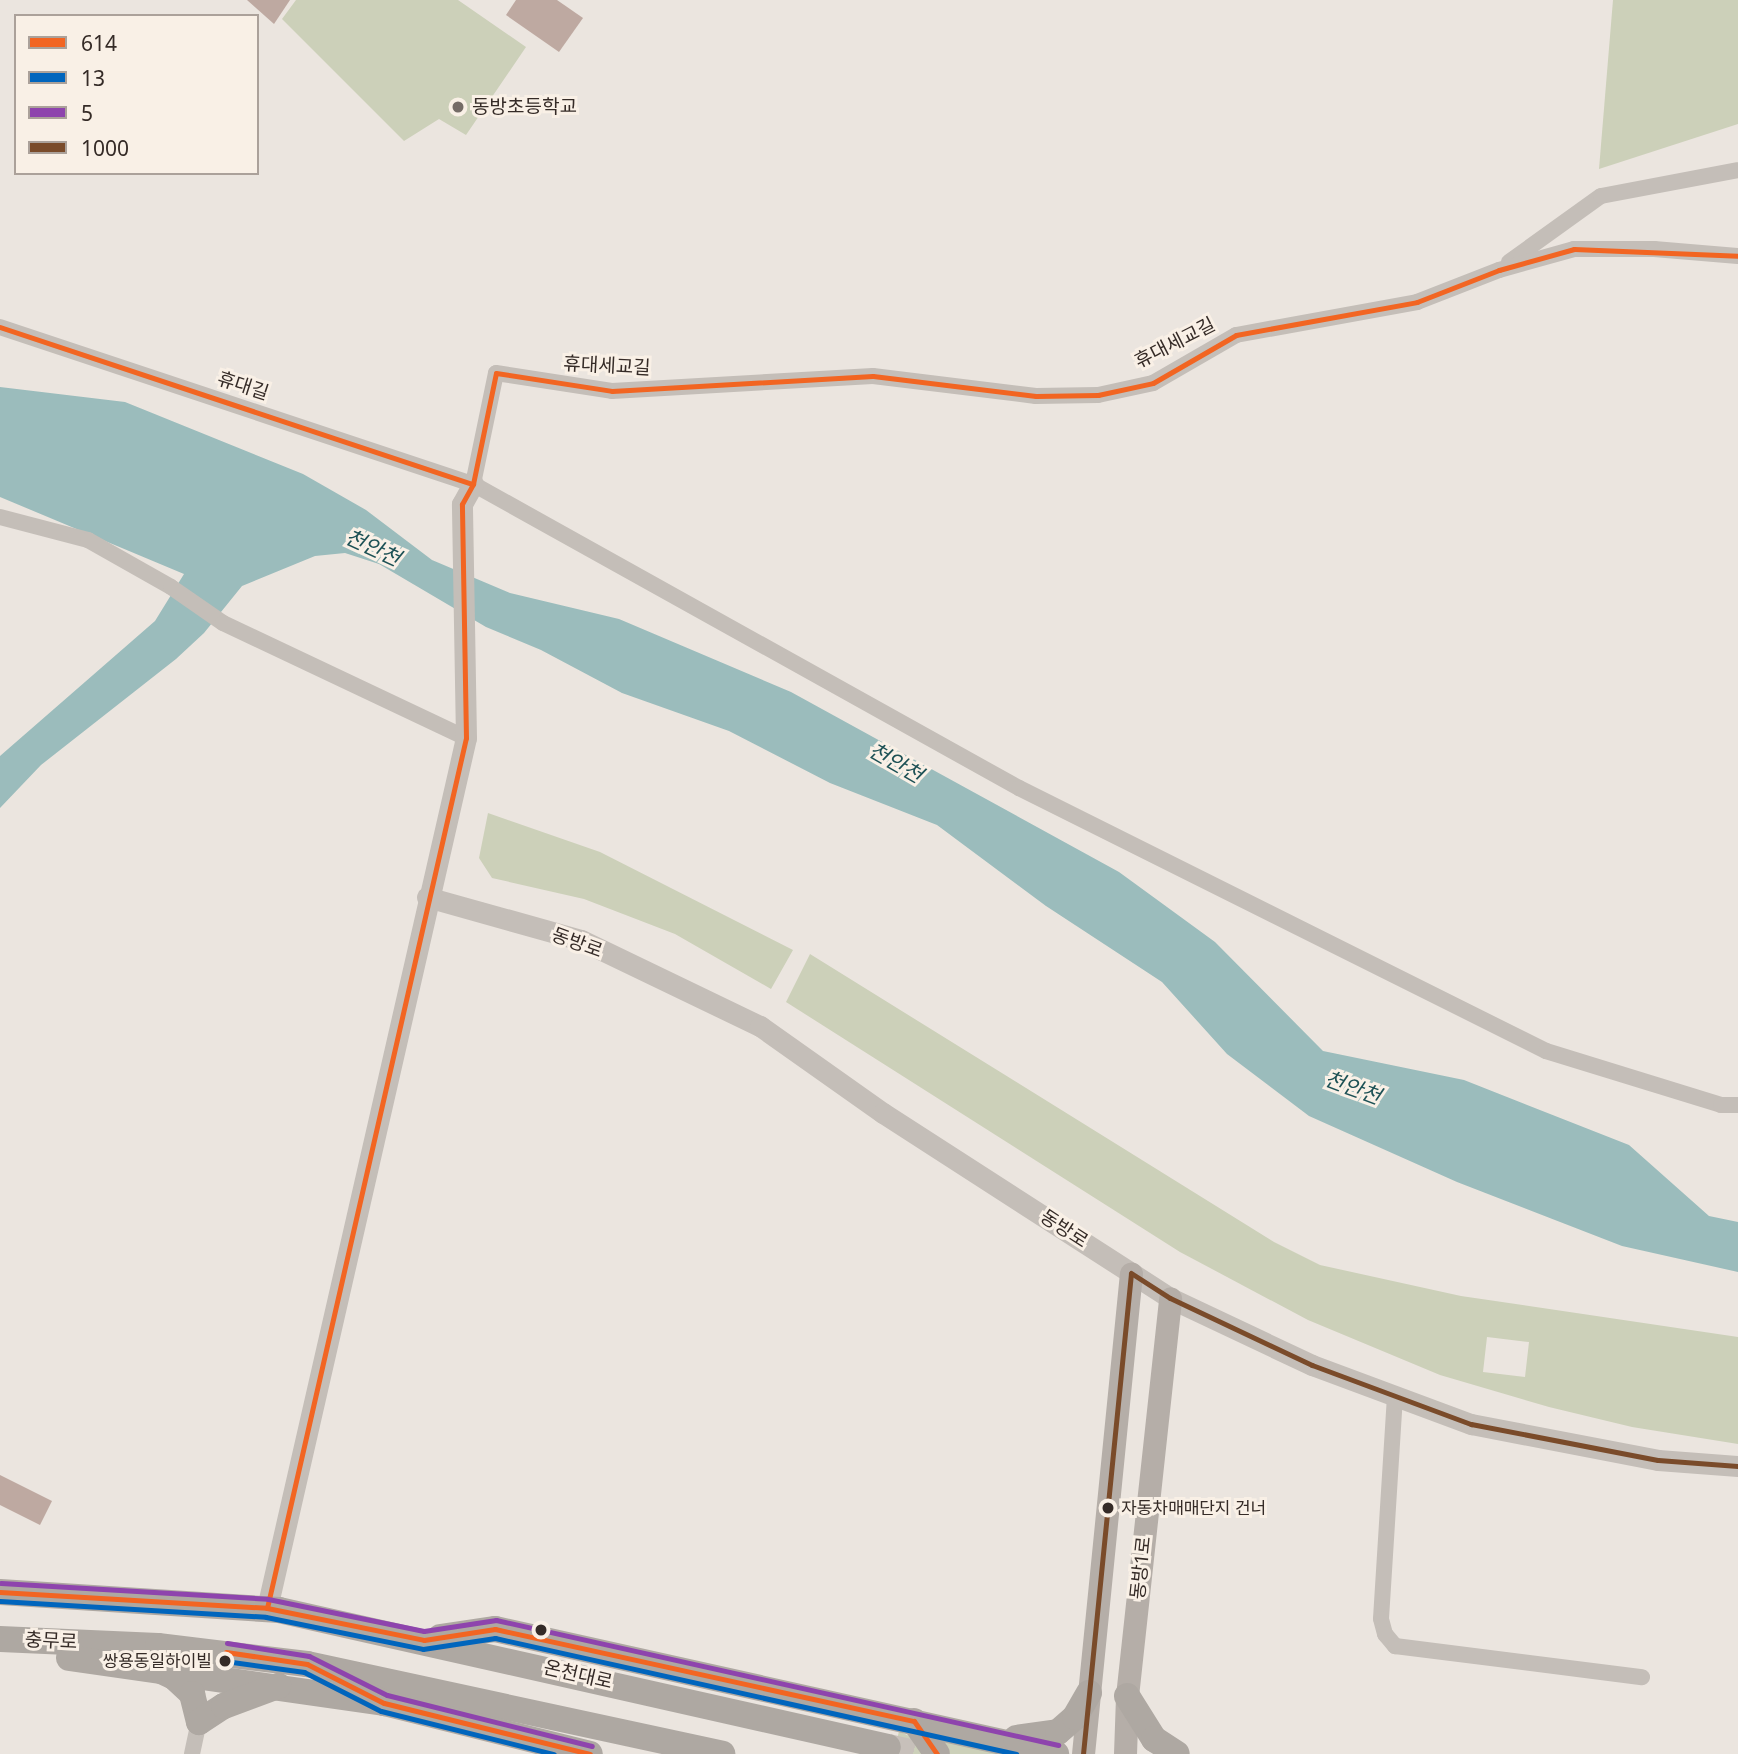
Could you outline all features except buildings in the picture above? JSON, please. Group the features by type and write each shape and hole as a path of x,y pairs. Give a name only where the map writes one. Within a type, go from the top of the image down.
{"highway":[{"path":"0,1592 267,1608"},
{"name":"온천대로","path":"267,1608 425,1640 888,1747"},
{"path":"425,1640 495,1629 1056,1754"},
{"path":"0,1639 72,1659 149,1666 384,1703 590,1754"},
{"name":"충무로","path":"0,1639 228,1652 307,1664"},
{"path":"307,1664 384,1703"},
{"path":"307,1664 722,1754"},
{"path":"149,1666 174,1677 192,1694 199,1722 224,1706 280,1685"},
{"path":"969,1735 1018,1739 1058,1732 1075,1717 1089,1693"},
{"path":"1127,1696 1154,1739 1177,1754"},
{"path":"914,1721 937,1754"}],"main road":[{"name":"동방1로","path":"1083,1754 1131,1273"},
{"name":"동방1로","path":"1125,1754 1127,1696 1170,1298"}],"street":[{"path":"1499,270 1601,196 1738,170"},
{"name":"휴대세교길","path":"473,484 496,373 612,391 873,376 1036,396 1098,395 1153,383 1236,335 1416,302 1499,270 1574,249 1654,249 1738,256"},
{"name":"휴대길","path":"0,327 473,484 1019,788 1546,1051 1721,1105 1738,1105"},
{"path":"267,1608 467,729 462,504 473,484"},
{"path":"0,517 88,540 171,587 223,623 467,729"},
{"name":"동방로","path":"428,897 580,940 760,1026 883,1112 1170,1298 1312,1365 1471,1424 1658,1460 1738,1466"},
{"path":"1395,1396 1381,1619 1385,1634 1395,1646 1642,1677"},
{"path":"192,1754 199,1722"}],"green space":[{"path":"296,0 458,0 526,47 466,135 439,119 404,141 282,19"},
{"path":"1613,0 1738,0 1738,124 1599,169"},
{"path":"488,813 600,852 793,950 771,989 675,934 584,899 492,878 479,858"},
{"path":"810,954 1274,1242 1320,1265 1461,1296 1738,1337 1738,1444 1632,1427 1549,1407 1440,1375 1308,1320 1180,1252 786,1002","holes":["1487,1337 1529,1342 1525,1377 1483,1372"]},
{"path":"899,1731 913,1738 926,1754 894,1754"},
{"path":"940,1735 1015,1754 950,1754"}],"water":[{"name":"천안천","path":"0,387 125,402 303,474 366,510 432,560 510,593 619,619 791,692 1119,872 1215,942 1323,1051 1464,1080 1629,1145 1709,1216 1738,1222 1738,1272 1622,1246 1457,1182 1309,1116 1227,1054 1162,982 1046,906 937,825 830,783 729,731 622,693 541,650 486,627 379,564 345,553 315,556 242,586 204,633 176,659 41,765 0,808 0,756 155,621 184,574 0,497"}],"tunnel":[{"path":"888,1747 919,1754"}],"transit line":[{"name":"614","path":"267,1608 466,738 462,504 473,484 496,373 612,391 873,376 1036,396 1098,395 1153,383 1236,335 1417,302 1499,270 1574,249 1738,256"},
{"name":"614","path":"0,327 473,484"},
{"name":"1000","path":"1083,1754 1131,1273 1170,1298 1312,1365 1471,1424 1658,1460 1738,1466"},
{"name":"5","path":"1,1583 268,1599 424,1631 496,1620 1058,1745"},
{"name":"614","path":"0,1592 267,1608 424,1640 495,1629 914,1721 937,1754"},
{"name":"13","path":"0,1601 266,1617 423,1649 495,1638 1016,1754"},
{"name":"5","path":"227,1643 309,1656 387,1695 592,1746"},
{"name":"614","path":"226,1652 307,1664 384,1703 590,1754"},
{"name":"13","path":"225,1661 304,1672 381,1711 554,1754"}],"place":[{"name":"동방초등학교","path":"458,107"},
{"name":"자동차매매단지 건너","path":"1108,1508"},
{"name":"쌍용동일하이빌","path":"225,1661"}]}
